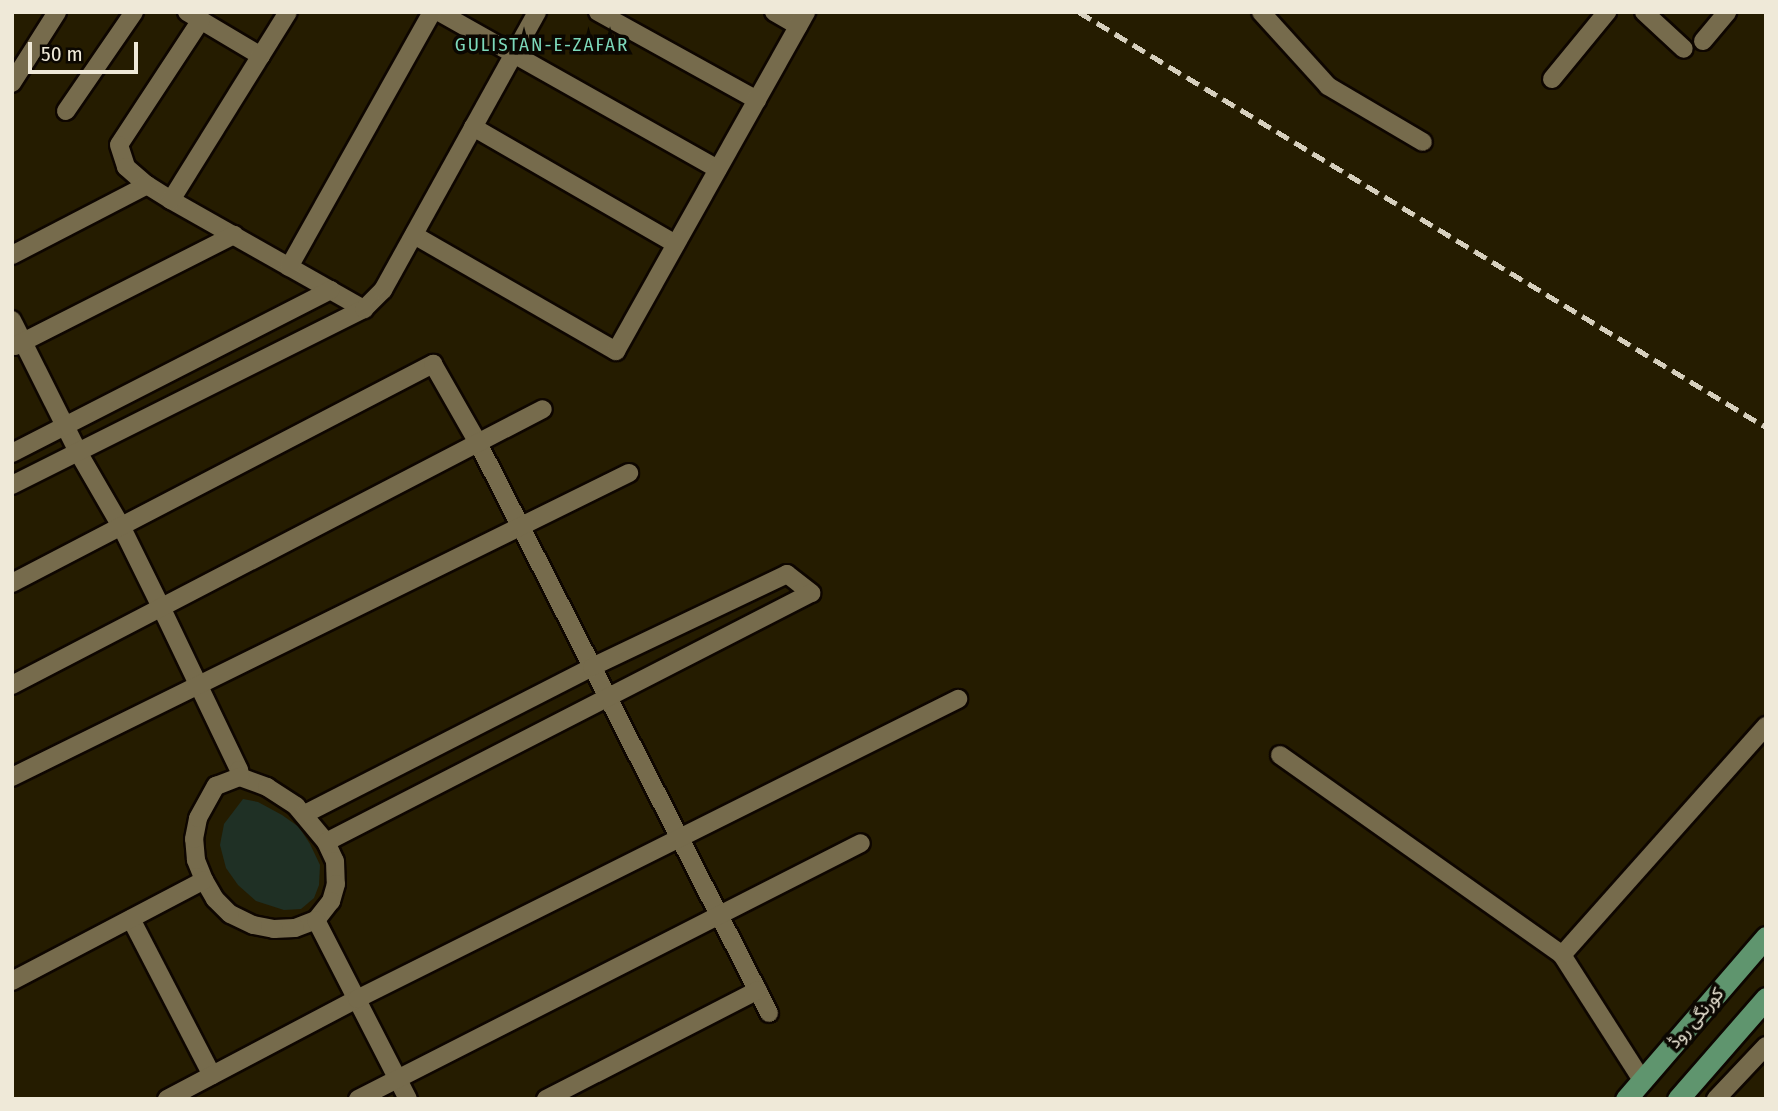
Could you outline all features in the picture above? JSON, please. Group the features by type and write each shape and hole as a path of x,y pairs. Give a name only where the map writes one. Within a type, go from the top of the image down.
{"main road":[{"name":"کورنگی روڈ","path":"1626,1099 1766,937"},
{"path":"1678,1099 1766,998"}],"street":[{"path":"12,83 57,12"},
{"path":"65,111 134,12"},
{"path":"171,200 288,12"},
{"path":"289,267 432,12"},
{"path":"439,12 718,169"},
{"path":"12,485 364,309 383,290 537,12"},
{"path":"598,12 757,100"},
{"path":"414,234 616,351 802,19 774,12"},
{"path":"1261,12 1328,86 1423,142"},
{"path":"1644,12 1684,48"},
{"path":"1552,79 1603,13"},
{"path":"1703,41 1718,15"},
{"path":"261,56 194,16 118,145 126,166 146,185 364,309"},
{"path":"473,128 676,244"},
{"path":"12,256 146,185"},
{"path":"18,345 234,235"},
{"path":"12,453 331,290"},
{"path":"12,320 18,345 122,528 240,777"},
{"path":"12,583 433,364 478,443 769,1013"},
{"path":"12,685 543,409"},
{"path":"12,777 629,473"},
{"path":"305,814 592,667 787,574 811,593 326,842"},
{"path":"167,1099 357,999 958,699"},
{"path":"1562,955 1766,726"},
{"path":"1280,755 1562,955 1642,1080"},
{"path":"240,777 267,787 305,814 326,842 335,861 336,884 331,901 316,920 295,928 274,929 253,925 230,914 215,899 204,880 196,860 194,839 198,818 216,786 240,777"},
{"path":"358,1099 861,843"},
{"path":"12,981 204,880"},
{"path":"131,919 212,1075"},
{"path":"316,920 408,1099"},
{"path":"546,1099 758,990"},
{"path":"1716,1099 1766,1046"}],"green space":[{"path":"243,799 258,802 282,815 299,827 310,844 320,865 319,885 314,898 301,909 284,910 256,901 238,885 226,868 220,845 224,824"}],"railway":[{"path":"1079,12 1766,427"}],"district":[{"name":"GULISTAN-E-ZAFAR","path":"542,45"}]}
